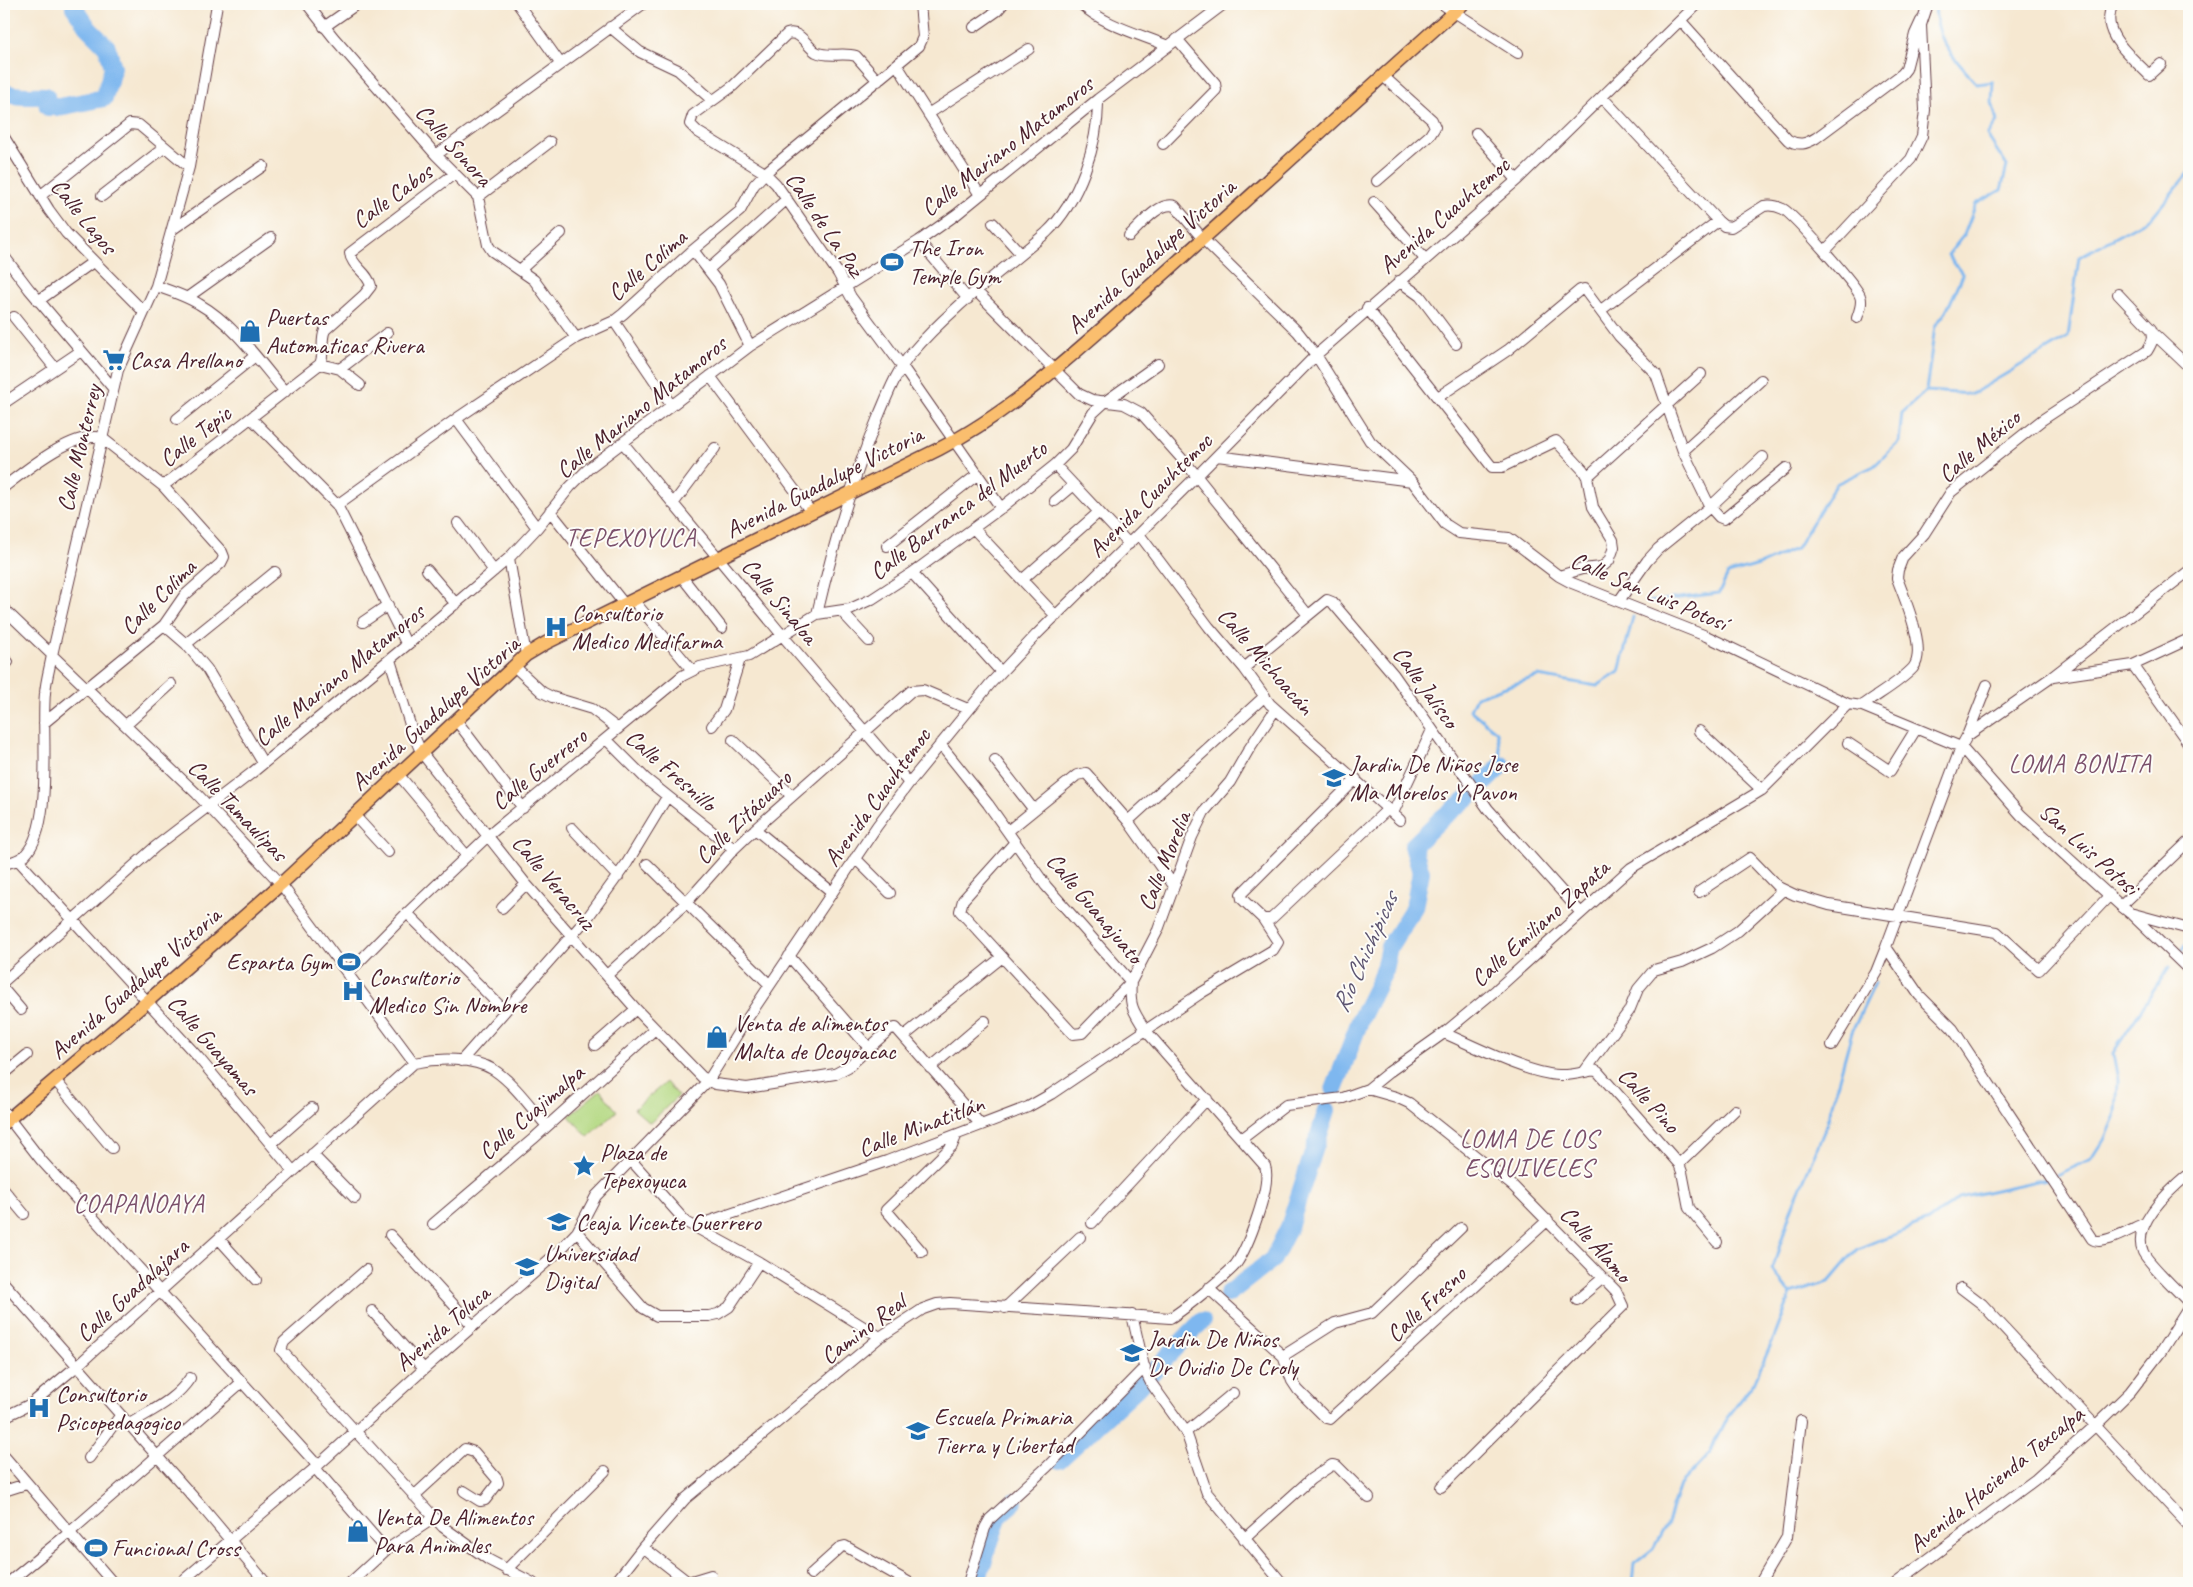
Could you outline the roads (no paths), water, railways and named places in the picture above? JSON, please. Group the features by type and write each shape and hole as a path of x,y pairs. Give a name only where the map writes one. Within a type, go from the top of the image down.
{"main road":[{"name":"Avenida Guadalupe Victoria","path":"5,1118 55,1080 148,1001 280,884 526,656 955,441 979,426 1053,370 1203,239 1458,8"}],"street":[{"name":"Calle Monterrey","path":"18,860 30,848 41,813 44,784 45,693 113,388 124,355 156,286 173,229 189,167 217,4"},
{"name":"Calle Sonora","path":"307,4 436,155 478,197 488,245 492,251 520,270 540,287 576,338"},
{"path":"324,26 356,4"},
{"path":"518,4 560,63"},
{"name":"Calle Cabos","path":"436,155 642,4"},
{"name":"Calle Colima","path":"337,505 456,419 576,338 614,321 623,314 693,250 740,211 754,186 765,173 878,81 922,42 920,4"},
{"path":"974,27 997,11 1003,4"},
{"path":"1081,4 1096,15 1168,46"},
{"name":"Calle Mariano Matamoros","path":"4,981 156,847 390,660 509,558 537,528 579,477 750,346 919,241 980,195 1098,99 1224,4"},
{"path":"1442,4 1458,8 1518,53"},
{"name":"Avenida Cuauhtemoc","path":"708,1081 855,858 909,783 968,709 1001,672 1316,355 1517,180 1697,4"},
{"path":"1681,21 1788,140 1796,144 1802,144 1816,138 1902,74 1906,69 1915,34 1928,4"},
{"path":"2113,4 2108,24 2114,36 2149,76 2161,64"},
{"path":"1825,252 1911,159 1920,143 1925,110 1921,21"},
{"path":"610,27 640,52 678,70 712,100"},
{"name":"Calle de La Paz","path":"878,81 856,56 819,53 797,34 788,34 733,86 693,114 690,119 692,128 765,173 787,199 845,286 1001,508"},
{"path":"1163,144 1216,90 1214,83 1177,39"},
{"path":"928,114 1029,49"},
{"path":"897,65 980,195"},
{"path":"1377,180 1430,135 1435,127 1432,120 1382,76"},
{"path":"1602,97 1724,226 1731,227 1764,206 1783,209 1825,252 1860,295 1862,302 1857,318"},
{"path":"817,614 830,560 850,492 870,436 902,366 930,334 1054,225 1067,207 1092,150 1098,124 1098,99"},
{"path":"40,196 127,126 134,123 139,125 189,167"},
{"path":"1476,133 1517,180"},
{"name":"Calle Lagos","path":"4,137 40,196 66,233 144,312"},
{"path":"478,197 550,142"},
{"path":"102,196 166,147"},
{"path":"173,229 263,166"},
{"name":"Calle Cabos","path":"320,364 322,359 322,337 325,330 370,289 368,278 349,256 353,250 454,174"},
{"path":"709,269 787,199"},
{"path":"1374,202 1425,259"},
{"name":"Calle San Luis Potosí","path":"1129,236 1157,210 1171,205 1175,206 1203,239 1285,318 1316,355 1370,441 1412,481 1445,524 1452,529 1468,534 1509,538 1572,584 1706,636 1848,704 1862,706 1961,747"},
{"path":"1600,310 1718,220"},
{"path":"993,223 1021,254"},
{"path":"520,270 562,233"},
{"path":"188,297 270,238"},
{"path":"919,241 968,299"},
{"path":"693,250 709,269 750,346"},
{"path":"4,256 38,300 113,388"},
{"path":"38,300 93,262"},
{"path":"1399,282 1420,296 1456,344"},
{"path":"156,286 188,297 201,304 227,326 255,356 284,392"},
{"path":"1438,397 1508,350 1580,290 1584,289 1626,343 1654,369 1683,451 1710,507 1719,517 1724,518 1786,468"},
{"path":"977,292 1078,394 1092,400 1124,404 1142,413 1308,615"},
{"path":"2118,294 2189,367"},
{"path":"1368,308 1492,466 1495,468 1502,467 1556,441 1580,465 1587,477 1593,507 1613,540 1614,551 1609,561 1602,567 1582,569 1559,576"},
{"path":"14,317 55,368"},
{"path":"614,321 671,405"},
{"path":"340,369 387,332"},
{"name":"Calle México","path":"1862,706 1909,671 1916,663 1917,637 1897,578 1898,570 1903,557 1924,534 1951,492 2042,420 2147,351 2153,340 2154,333"},
{"path":"4,403 81,351"},
{"path":"177,419 255,356"},
{"path":"320,364 340,369 360,384"},
{"name":"Calle Tepic","path":"102,438 163,486 320,364"},
{"name":"Calle Barranca del Muerto","path":"782,635 817,614 842,612 872,599 912,573 1001,508 1055,465 1071,449 1086,422 1106,401 1158,364"},
{"path":"1587,477 1701,374"},
{"path":"710,376 811,512"},
{"path":"1683,451 1761,380"},
{"path":"251,418 337,505 408,645"},
{"path":"456,419 537,528"},
{"path":"4,487 65,446 85,436 102,438"},
{"name":"Calle Sinaloa","path":"623,442 718,559 909,783"},
{"path":"673,504 715,448"},
{"path":"1217,456 1412,481"},
{"path":"1619,602 1658,549 1710,507 1763,457"},
{"path":"1055,465 1129,544"},
{"path":"888,546 978,474"},
{"path":"1056,501 1074,485"},
{"name":"Calle Colima","path":"44,723 164,625 184,596 221,563 224,557 222,552 163,486"},
{"path":"550,511 630,603 692,670"},
{"path":"1022,580 1099,512"},
{"path":"458,523 494,571"},
{"path":"974,528 1056,616"},
{"name":"Calle Michoacán","path":"1139,534 1275,710 1394,814"},
{"path":"509,558 526,656"},
{"path":"427,570 456,604"},
{"path":"1967,736 2052,677 2189,571"},
{"path":"186,644 275,572"},
{"path":"912,573 1001,672"},
{"path":"682,577 722,628"},
{"name":"Calle Jalisco","path":"1244,668 1327,600 1335,604 1394,675 1488,809 1581,912"},
{"path":"363,622 388,605"},
{"name":"Calle Tamaulipas","path":"4,609 126,724 209,806 280,884 414,1063"},
{"path":"842,612 870,641"},
{"path":"164,625 186,644 207,669 263,763"},
{"name":"Calle Guerrero","path":"347,974 407,913 489,835 675,681 692,670 740,659 762,649 782,635"},
{"path":"2052,677 2133,665 2189,640"},
{"path":"712,726 724,710 740,659"},
{"path":"2076,659 2083,673"},
{"name":"Calle Veracruz","path":"390,660 412,731 421,752 489,835 526,884 636,1009 708,1081"},
{"path":"2133,665 2189,744"},
{"name":"Calle Fresnillo","path":"514,666 542,692 552,697 592,709 618,729"},
{"path":"126,724 171,684"},
{"path":"1832,1045 1876,972 1961,747 1987,685"},
{"name":"Calle Zitácuaro","path":"607,975 687,902 734,849 791,795 911,691 923,690 968,709"},
{"path":"1128,821 1265,696"},
{"name":"Calle Emiliano Zapata","path":"1243,1138 1286,1104 1343,1098 1368,1090 1389,1072 1444,1033 1496,990 1632,868 1762,790 1848,704"},
{"name":"Calle Morelia","path":"1131,982 1158,930 1204,812 1230,782 1252,743 1275,710"},
{"path":"456,720 523,808"},
{"path":"1848,743 1890,771 1916,729"},
{"path":"1356,779 1241,894 1242,899 1264,920 1271,919 1394,814 1432,730"},
{"path":"1699,731 1762,790"},
{"name":"Calle Fresnillo","path":"606,739 631,766 667,797 734,849"},
{"path":"733,740 791,795"},
{"name":"Calle Guanajuato","path":"940,744 1066,910 1131,982 1129,1001 1131,1009 1146,1031 1243,1138"},
{"name":"San Luis Potosi","path":"1961,747 2021,815 2121,906 2130,913 2189,929"},
{"path":"995,760 1034,810"},
{"path":"1008,832 1077,775 1083,773 1088,775 1128,821 1174,886"},
{"path":"398,774 467,856"},
{"path":"461,1061 572,935 618,877 667,797"},
{"path":"354,815 388,852"},
{"path":"572,828 618,877"},
{"path":"755,829 832,892"},
{"path":"2121,906 2189,841"},
{"path":"1015,842 960,906 960,911 963,915 1073,1034 1082,1034 1131,982"},
{"path":"855,858 890,893"},
{"path":"1699,892 1746,859 1752,859 1783,890 1830,904 1994,931 2039,970 2109,896"},
{"path":"4,864 18,860"},
{"name":"Calle Guayamas","path":"18,860 217,1078 293,1171"},
{"path":"647,864 770,985"},
{"path":"502,908 526,884"},
{"path":"1584,1072 1629,1012 1638,989 1654,970 1682,962 1712,948 1738,931 1783,890"},
{"path":"407,913 505,1011"},
{"path":"2130,913 2189,970"},
{"name":"Calle Minatitlán","path":"695,1226 887,1161 1028,1107 1201,994 1277,947 1278,942 1264,920"},
{"path":"1886,947 1919,995 1958,1037 2092,1239 2104,1241 2145,1224"},
{"path":"789,956 869,1048"},
{"path":"904,1036 1001,958"},
{"path":"4,990 21,1010"},
{"path":"595,1045 636,1009"},
{"path":"930,1068 985,1021"},
{"path":"708,1081 724,1086 747,1088 835,1074 848,1067 890,1029 896,1028 981,1125"},
{"name":"Calle Cuajimalpa","path":"433,1224 547,1126 655,1029"},
{"name":"Calle Pino","path":"1444,1033 1531,1069 1561,1076 1594,1070 1598,1072 1679,1164 1689,1208 1717,1242"},
{"path":"4,1074 27,1055"},
{"path":"414,1063 461,1061 482,1065 499,1074 547,1126"},
{"name":"Calle Guadalajara","path":"4,1416 32,1404 77,1366 414,1063"},
{"path":"55,1080 112,1148"},
{"name":"Avenida Toluca","path":"180,1583 316,1467 553,1257 576,1232 596,1196 708,1081"},
{"name":"Calle Álamo","path":"1368,1090 1409,1103 1502,1175 1616,1291 1623,1306 1441,1487"},
{"path":"1092,1223 1207,1099"},
{"path":"271,1144 312,1108"},
{"path":"1679,1164 1735,1110"},
{"path":"5,1118 242,1382 386,1550"},
{"path":"922,1252 886,1210 952,1146 957,1134"},
{"name":"Camino Real","path":"615,1583 643,1547 685,1499 880,1337 923,1309 936,1304 950,1302 1005,1308 1170,1318 1235,1265 1258,1220 1267,1170 1243,1138"},
{"path":"312,1154 355,1198"},
{"path":"630,1159 686,1222 759,1262 880,1337"},
{"path":"2189,1174 2166,1196 2145,1224 2141,1238 2143,1251 2189,1303"},
{"path":"4,1190 24,1214"},
{"name":"Calle Fresno","path":"1282,1356 1292,1381 1298,1390 1326,1418 1332,1418 1548,1220"},
{"path":"1208,1288 1282,1356 1335,1323 1372,1313 1461,1228"},
{"path":"576,1232 643,1308 657,1316 709,1316 724,1311 759,1262"},
{"path":"390,1235 474,1326"},
{"path":"1005,1308 1080,1237"},
{"path":"219,1239 256,1280"},
{"path":"366,1270 281,1346 283,1354 434,1518 489,1560 532,1583"},
{"path":"1577,1300 1603,1278"},
{"path":"4,1283 231,1540 266,1583"},
{"path":"1961,1288 1982,1304 2189,1524"},
{"name":"Avenida Hacienda Texcalpa","path":"1896,1583 2036,1479 2096,1425 2130,1392 2189,1307"},
{"path":"372,1311 424,1370"},
{"path":"1132,1315 1145,1369 1151,1382 1186,1432 1207,1493 1282,1583"},
{"path":"968,1583 985,1528 990,1519 1047,1467 1145,1369"},
{"path":"128,1425 169,1401 185,1386 190,1378"},
{"path":"8,1583 70,1532 242,1382"},
{"path":"1186,1432 1233,1393"},
{"path":"89,1458 120,1416"},
{"path":"1760,1583 1787,1536 1801,1421"},
{"path":"414,1496 465,1449 474,1452 498,1483 485,1500 480,1501 464,1491"},
{"path":"4,1456 26,1484 113,1583"},
{"path":"1244,1539 1305,1484 1332,1465 1337,1466 1369,1498"},
{"path":"506,1570 605,1472"},
{"path":"4,1491 26,1484"},
{"path":"350,1583 386,1550 434,1518"},
{"path":"811,1574 841,1547 845,1546 910,1583"},
{"path":"643,1547 688,1582 711,1575"}],"waterway":[{"path":"4,93 20,96 46,96 48,107 59,107 104,98 113,67 107,47 89,29 74,7 75,4"},
{"path":"1649,602 1719,593 1728,574 1759,565 1797,548 1836,484 1874,466 1899,442 1902,413 1926,391 1935,326 1946,312 1963,275 1948,255 1964,235 1976,204 2001,190 2007,166 1987,135 1997,121 1992,102 1993,82 1977,84 1953,57 1942,39 1936,18 1935,4"},
{"path":"1926,391 1972,394 2068,337 2079,257 2152,217 2189,172"},
{"path":"1502,765 1497,732 1470,710 1476,697 1538,676 1597,686 1619,672 1633,617"},
{"name":"Río Chichipicas","path":"1482,785 1502,765"},
{"name":"Río Chichipicas","path":"1334,1090 1361,1018 1383,974 1389,947 1414,907 1421,872 1413,846 1442,818 1469,797"},
{"path":"2181,951 2189,941"},
{"path":"2057,1175 2092,1159 2104,1140 2116,1113 2118,1080 2113,1053 2169,967"},
{"path":"1791,1294 1772,1270 1791,1210 1825,1129 1852,1032 1875,983"},
{"name":"Río Chichipicas","path":"1228,1294 1273,1259 1289,1227 1327,1110"},
{"path":"1791,1294 1829,1282 1857,1249 1928,1221 1959,1198 2046,1179"},
{"path":"1632,1583 1634,1564 1653,1549 1666,1525 1680,1485 1710,1453 1727,1418 1754,1383 1791,1294"},
{"name":"Río Chichipicas","path":"1059,1460 1136,1389 1202,1321"},
{"name":"Río Chichipicas","path":"976,1583 999,1515 1014,1502"}],"place":[{"name":"The Iron Temple Gym","path":"892,262"},
{"name":"Puertas Automaticas Rivera","path":"250,331"},
{"name":"Casa Arellano","path":"114,360"},
{"name":"Consultorio Medico Medifarma","path":"556,627"},
{"name":"Jardin De Niños Jose Ma Morelos Y Pavon","path":"1334,778"},
{"name":"Esparta Gym","path":"349,962"},
{"name":"Consultorio Medico Sin Nombre","path":"353,991"},
{"name":"Venta de alimentos Malta de Ocoyoacac","path":"717,1037"},
{"name":"Plaza de Tepexoyuca","path":"584,1166"},
{"name":"Ceaja Vicente Guerrero","path":"559,1222"},
{"name":"Universidad Digital","path":"527,1267"},
{"name":"Jardin De Niños Dr Ovidio De Croly","path":"1132,1353"},
{"name":"Consultorio Psicopedagogico","path":"39,1408"},
{"name":"Escuela Primaria Tierra y Libertad","path":"918,1431"},
{"name":"Venta De Alimentos Para Animales","path":"358,1531"},
{"name":"Funcional Cross","path":"96,1548"}],"district":[{"name":"TEPEXOYUCA","path":"631,537"},
{"name":"LOMA BONITA","path":"2080,763"},
{"name":"LOMA DE LOS ESQUIVELES","path":"1529,1152"},
{"name":"COAPANOAYA","path":"139,1203"}]}
